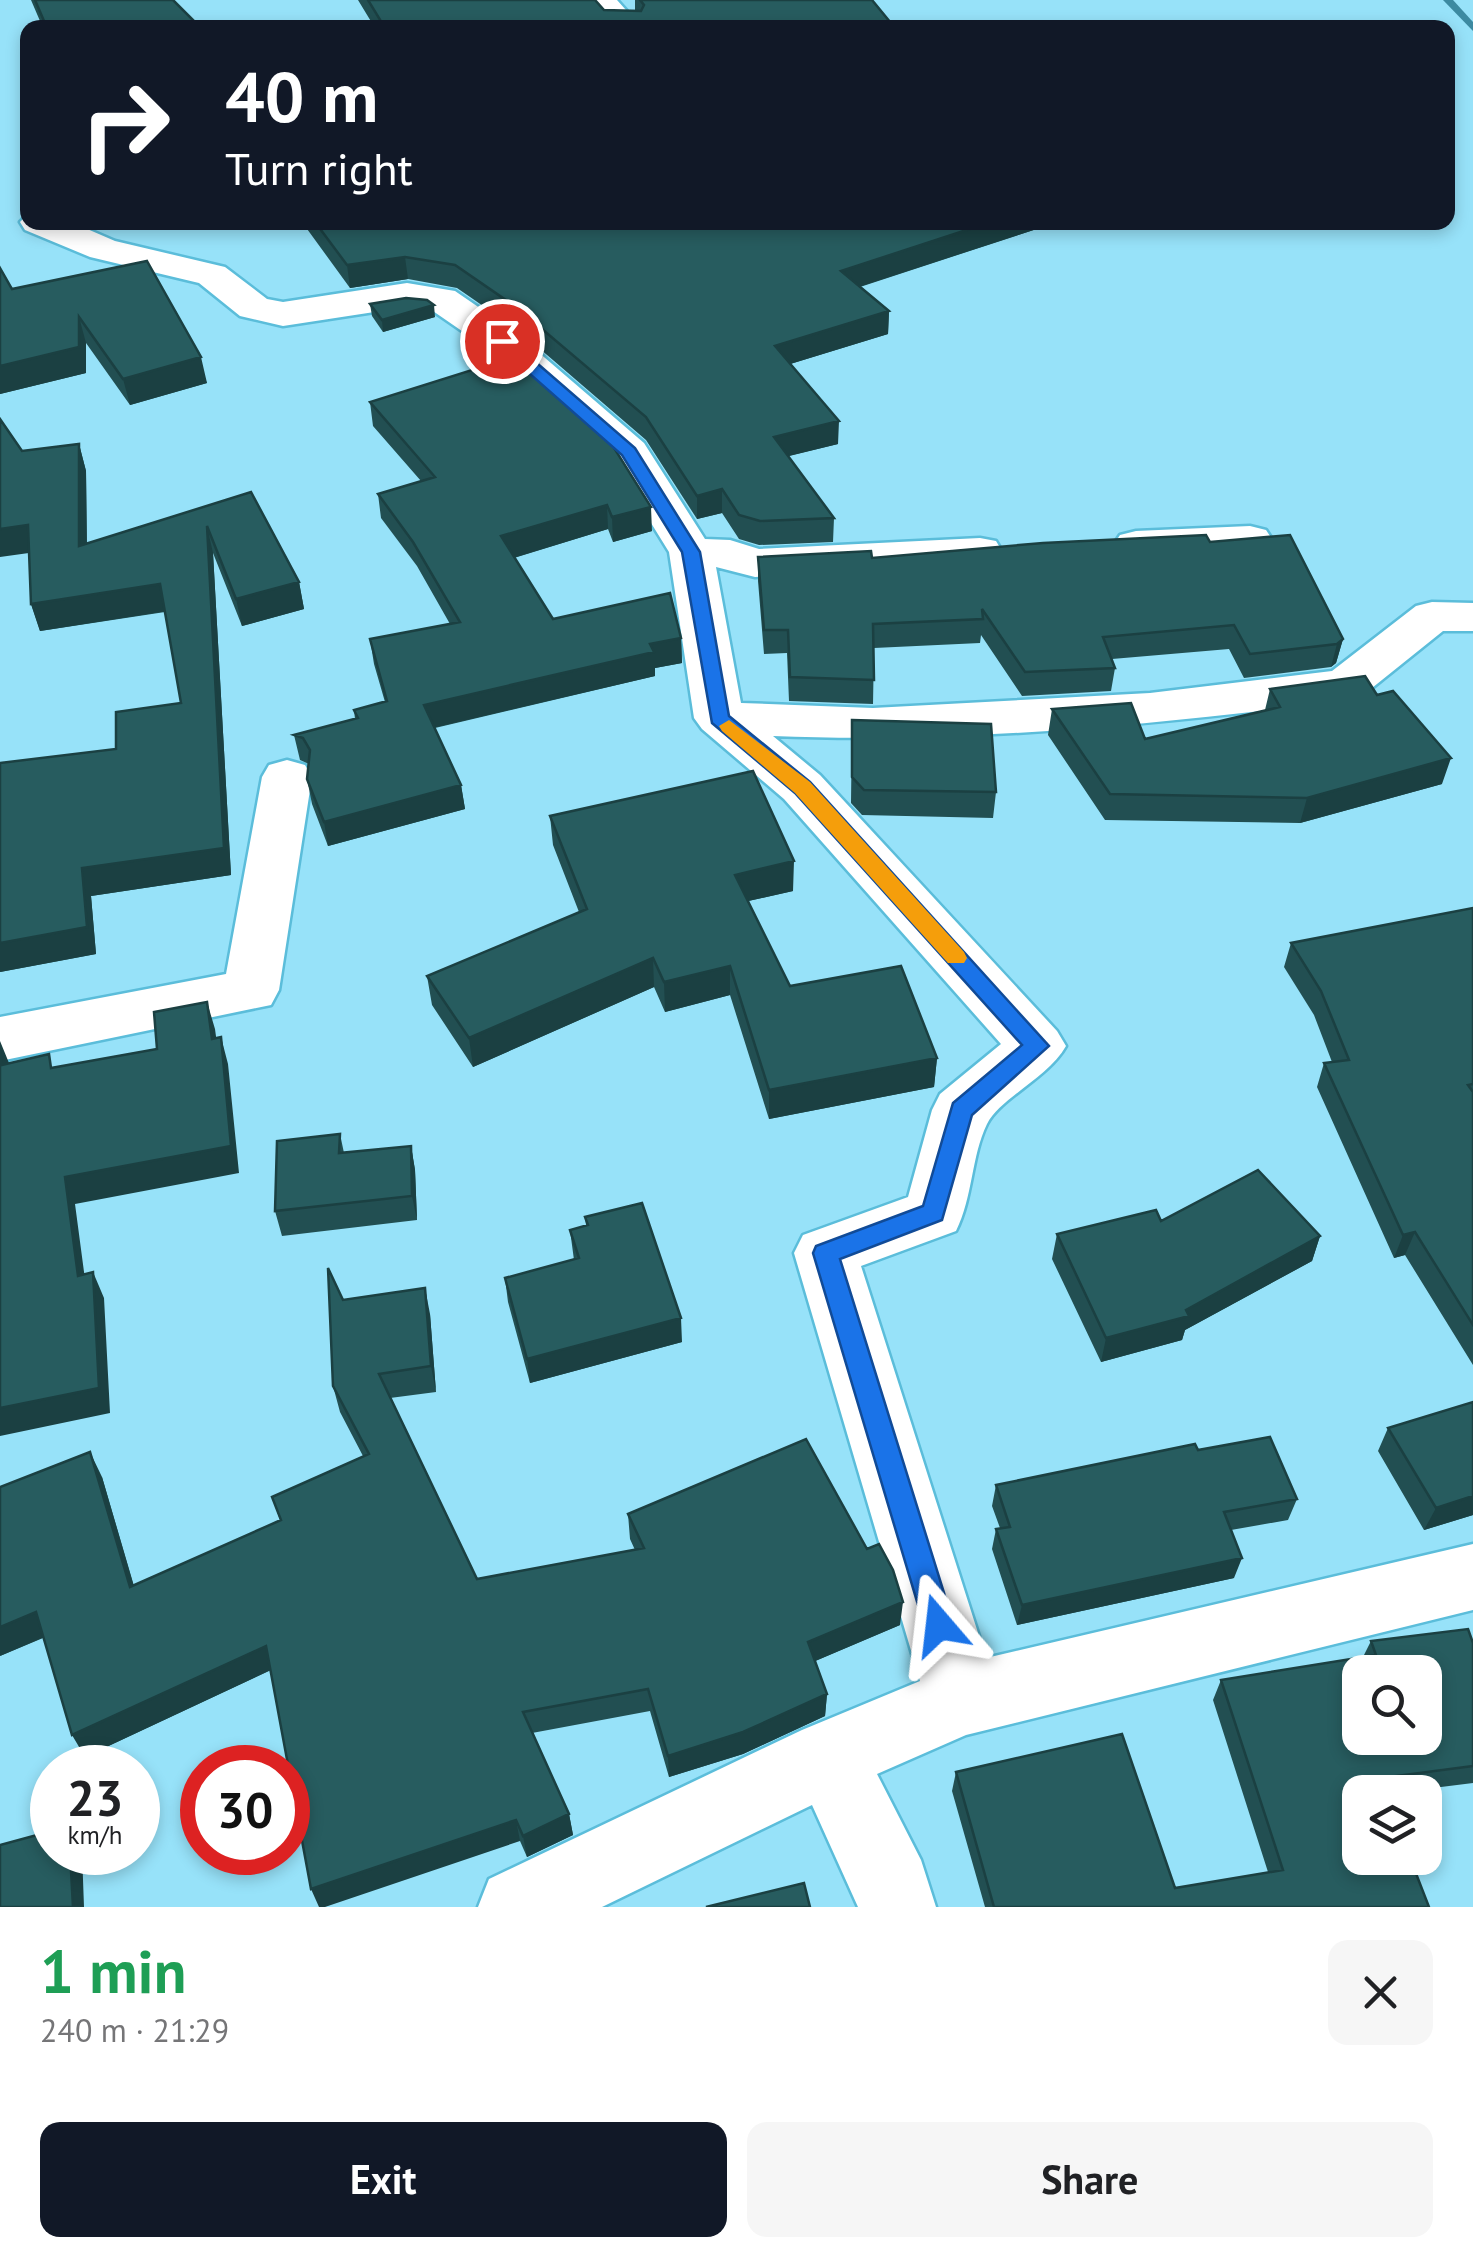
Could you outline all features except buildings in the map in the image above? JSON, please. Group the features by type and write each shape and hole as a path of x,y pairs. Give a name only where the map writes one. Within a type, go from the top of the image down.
{"street":[{"path":"600,0 619,20"},
{"path":"57,230 103,249 212,275 254,308 267,313 407,294 441,299 502,341 629,452 691,552 719,718 802,788 1037,1046 961,1110 934,1213 826,1253 962,1700"},
{"path":"1099,545 1250,538"},
{"path":"691,552 730,554 756,563 1024,548"},
{"path":"719,718 873,724 1111,712 1345,686 1432,616 1473,617"},
{"path":"0,1039 251,990 286,777"},
{"path":"517,1907 829,1757 962,1700 1473,1577"},
{"path":"829,1757 893,1888 897,1907"}],"waterway":[{"path":"1448,0 1473,28"}],"slow traffic":[{"path":"729,726 802,788 956,958"}],"route":[{"path":"502,341 629,452 691,552 719,718 802,788 1037,1046 961,1110 934,1213 826,1253 939,1625"}]}
